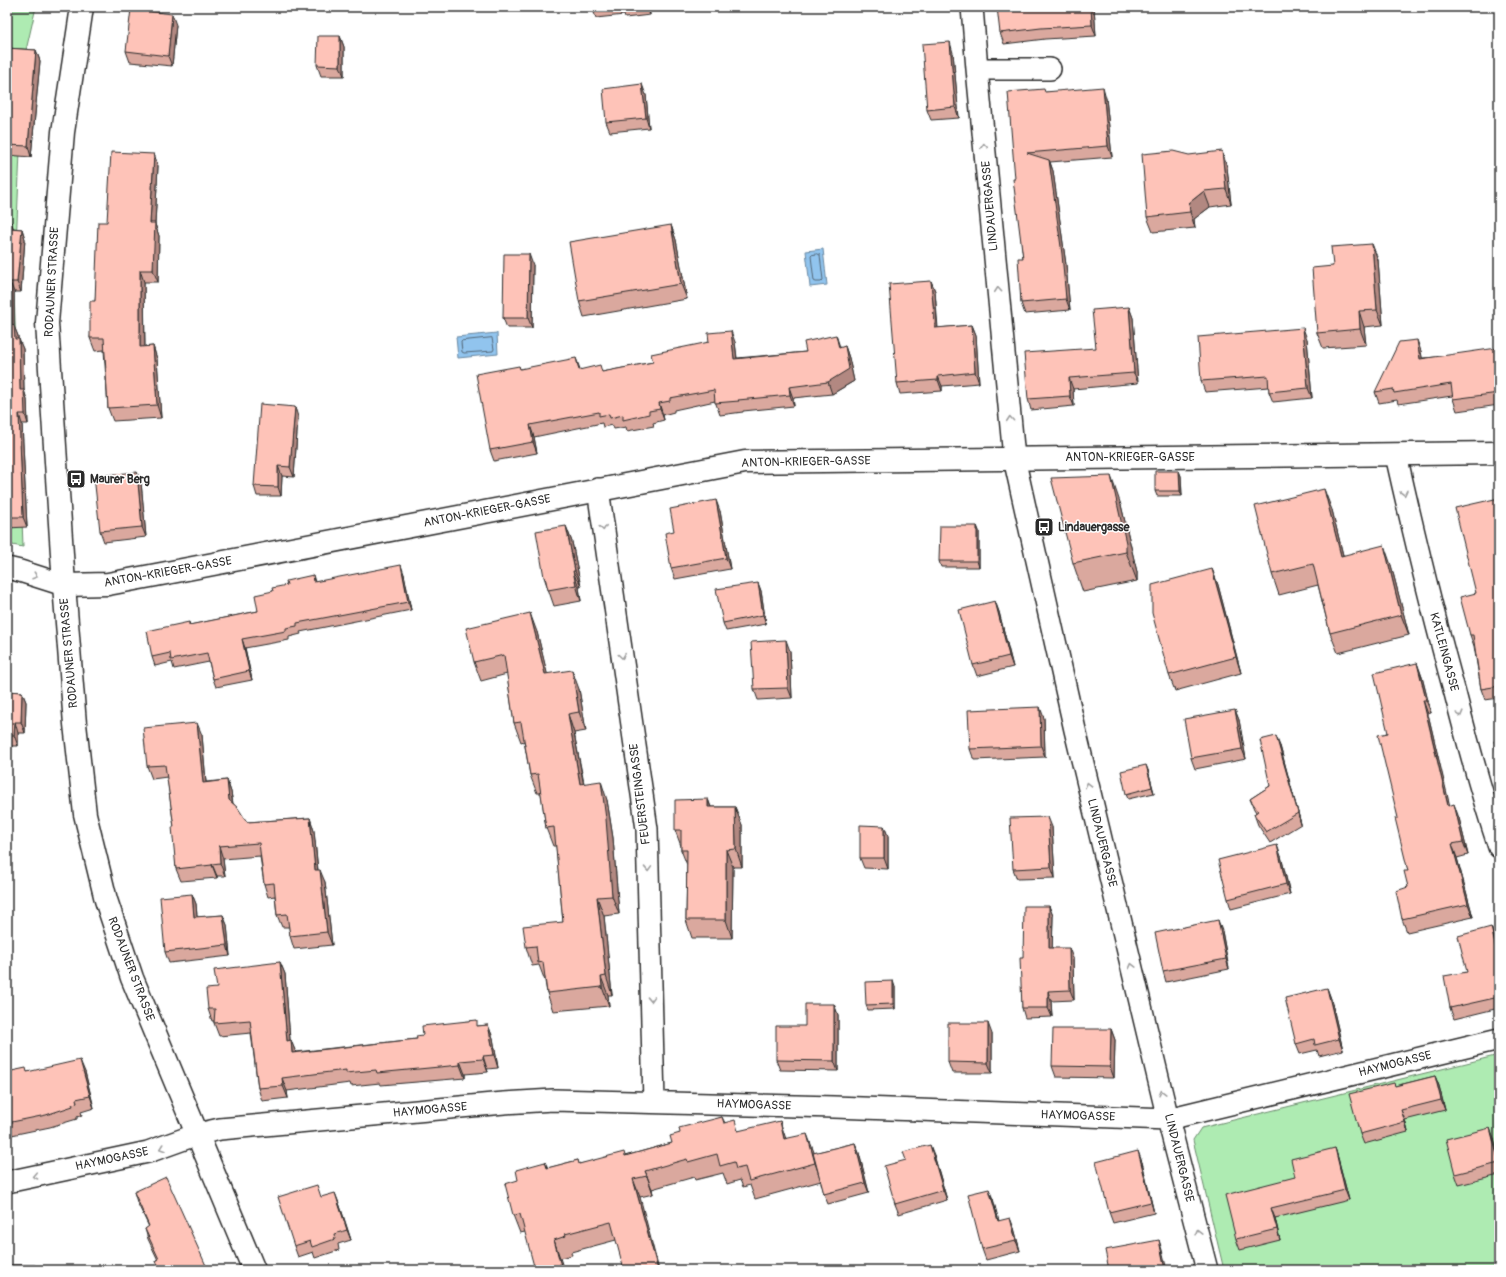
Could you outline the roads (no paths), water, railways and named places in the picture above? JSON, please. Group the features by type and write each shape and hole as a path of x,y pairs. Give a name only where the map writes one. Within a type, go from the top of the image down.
{"street":[{"name":"RODAUNER STRASSE","path":"82,7 63,132 47,323 74,724 85,814 106,900 132,978 254,1270"},
{"name":"LINDAUERGASSE","path":"972,7 1014,458 1075,730 1168,1119 1207,1270"},
{"path":"977,69 1050,69"},
{"name":"ANTON-KRIEGER-GASSE","path":"7,568 64,585 108,584 745,462 1499,453"},
{"name":"KATLEINGASSE","path":"1396,455 1410,520 1439,634 1483,797 1499,847"},
{"name":"FEUERSTEINGASSE","path":"598,489 647,829 654,1102"},
{"name":"HAYMOGASSE","path":"7,1182 148,1152 198,1134 220,1129 504,1103 554,1100 834,1107 1168,1119 1499,1039"}],"water":[{"path":"823,249 827,285 810,287 806,251"},
{"path":"497,333 498,354 458,358 456,337"}],"place":[{"name":"Maurer Berg","path":"76,479"},
{"name":"Lindauergasse","path":"1044,527"}]}
